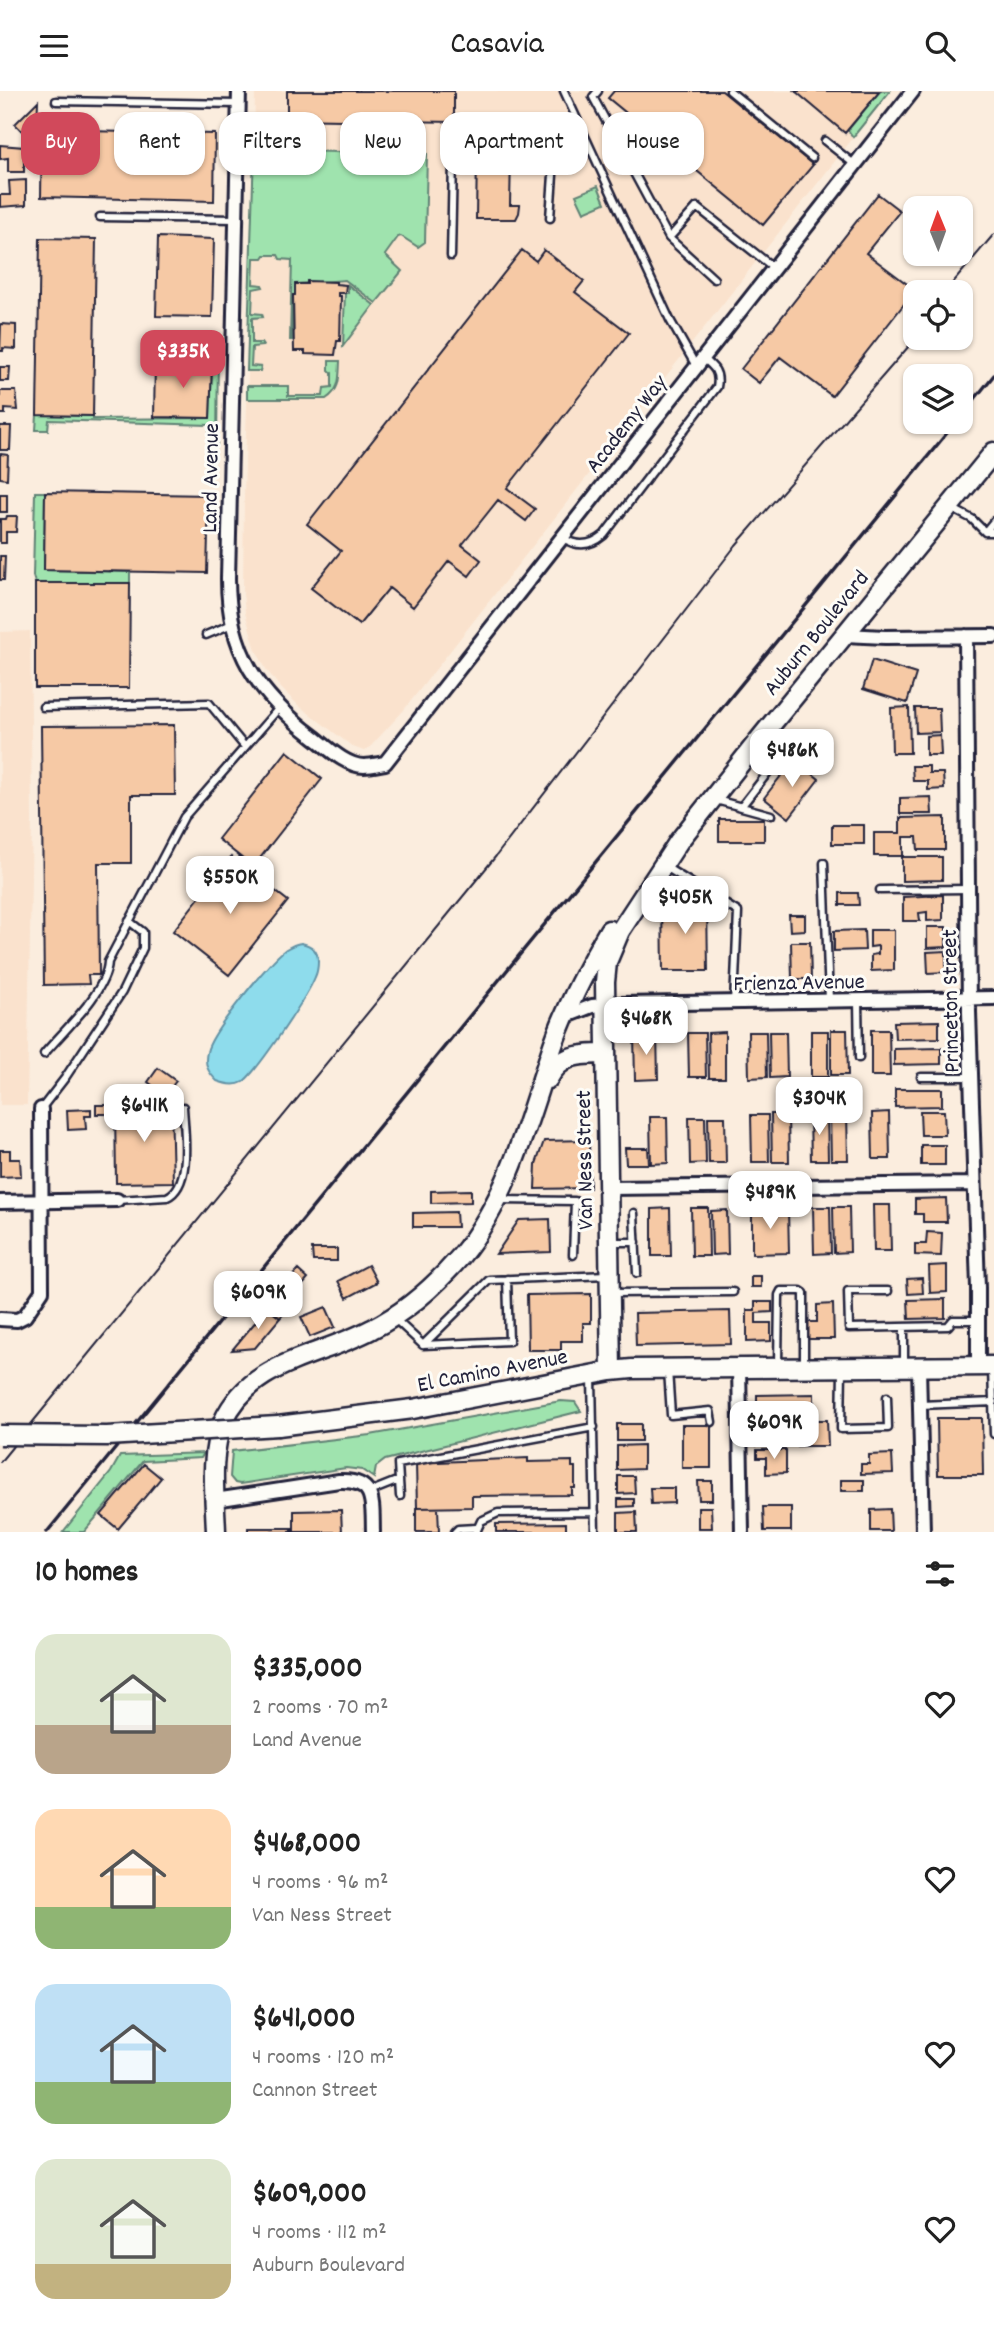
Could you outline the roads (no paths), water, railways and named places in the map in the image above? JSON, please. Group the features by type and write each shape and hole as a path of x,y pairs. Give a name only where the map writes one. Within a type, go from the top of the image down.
{"street":[{"name":"Academy Way","path":"362,767 385,763 913,91"},
{"name":"Land Avenue","path":"239,97 228,587 232,624 249,670 279,708 346,760 362,767"},
{"name":"Auburn Boulevard","path":"216,1532 215,1463 219,1437 223,1422 240,1396 267,1372 369,1331 393,1317 429,1289 452,1266 484,1224 498,1200 538,1097 550,1053 564,1017 613,923 631,913 662,865 711,799 994,452"},
{"path":"845,635 994,636"},
{"name":"Princeton Street","path":"966,636 969,999 978,1320 988,1366"},
{"name":"Van Ness Street","path":"611,1371 605,1005 607,962 613,943 631,913"},
{"name":"Frienza Avenue","path":"564,1017 582,1009 605,1005 994,998"},
{"name":"Auburn Boulevard","path":"538,1097 552,1070 562,1061 573,1055 606,1054"},
{"path":"0,1319 17,1320 25,1316 42,1291 41,1109"},
{"path":"608,1188 974,1184"},
{"path":"0,1202 117,1200"},
{"name":"El Camino Avenue","path":"0,1435 135,1436 278,1426 402,1411 611,1371 739,1367 988,1366"},
{"path":"739,1367 741,1532"},
{"path":"912,1367 920,1405 923,1532"},
{"path":"215,1500 339,1481 356,1482 369,1492 372,1499 373,1532"}],"lane":[{"path":"563,537 573,544 585,545 604,535 717,387 719,378 716,369 699,362 670,320 564,91"},
{"path":"598,91 593,97 669,238 714,279"},
{"path":"730,91 812,158"},
{"path":"56,101 239,97"},
{"path":"825,141 854,164"},
{"path":"451,256 453,175"},
{"path":"551,218 553,175"},
{"path":"669,238 697,207 774,268"},
{"path":"100,217 236,219"},
{"path":"949,507 972,519 985,531 994,532"},
{"path":"985,531 994,521"},
{"path":"206,635 232,624"},
{"path":"43,707 209,703 245,747"},
{"path":"44,1054 94,997 107,974 108,962 184,817 279,708"},
{"path":"741,807 783,753 762,736"},
{"path":"711,799 771,815"},
{"path":"824,863 829,1001"},
{"path":"662,865 738,912 734,1003"},
{"path":"880,890 970,889"},
{"path":"41,1109 122,992 144,948 143,932 129,921"},
{"path":"858,1001 859,1058"},
{"path":"920,1077 971,1077"},
{"path":"117,1200 167,1197 173,1194 185,1171 184,1107"},
{"path":"498,1200 575,1201 573,1255"},
{"path":"634,1213 637,1273"},
{"path":"609,1242 636,1242"},
{"path":"393,1317 423,1345 509,1341 508,1279"},
{"path":"423,1345 489,1280 733,1292"},
{"path":"778,1367 781,1291 803,1293 804,1367"},
{"path":"888,1291 848,1291 849,1328 948,1326 953,1320 978,1320"},
{"path":"904,1328 912,1367"},
{"path":"988,1366 994,1402 994,1434"},
{"path":"842,1367 841,1429 888,1428 887,1397"},
{"path":"667,1369 671,1415 710,1411 712,1422"},
{"path":"592,1375 594,1532"},
{"path":"920,1405 994,1402"},
{"path":"400,1496 398,1464 594,1427"},
{"path":"369,1492 399,1480"},
{"path":"456,1532 458,1528 476,1530 487,1517 498,1513 595,1512"}],"water":[{"path":"301,943 308,945 317,954 316,975 310,987 250,1075 240,1084 217,1081 206,1065 211,1042 242,998 278,956"}],"tram line":[{"path":"955,280 994,234"},
{"path":"0,1462 496,856 736,545 906,350"}],"railway":[{"path":"973,401 994,375"},
{"path":"47,1532 946,434"}]}
